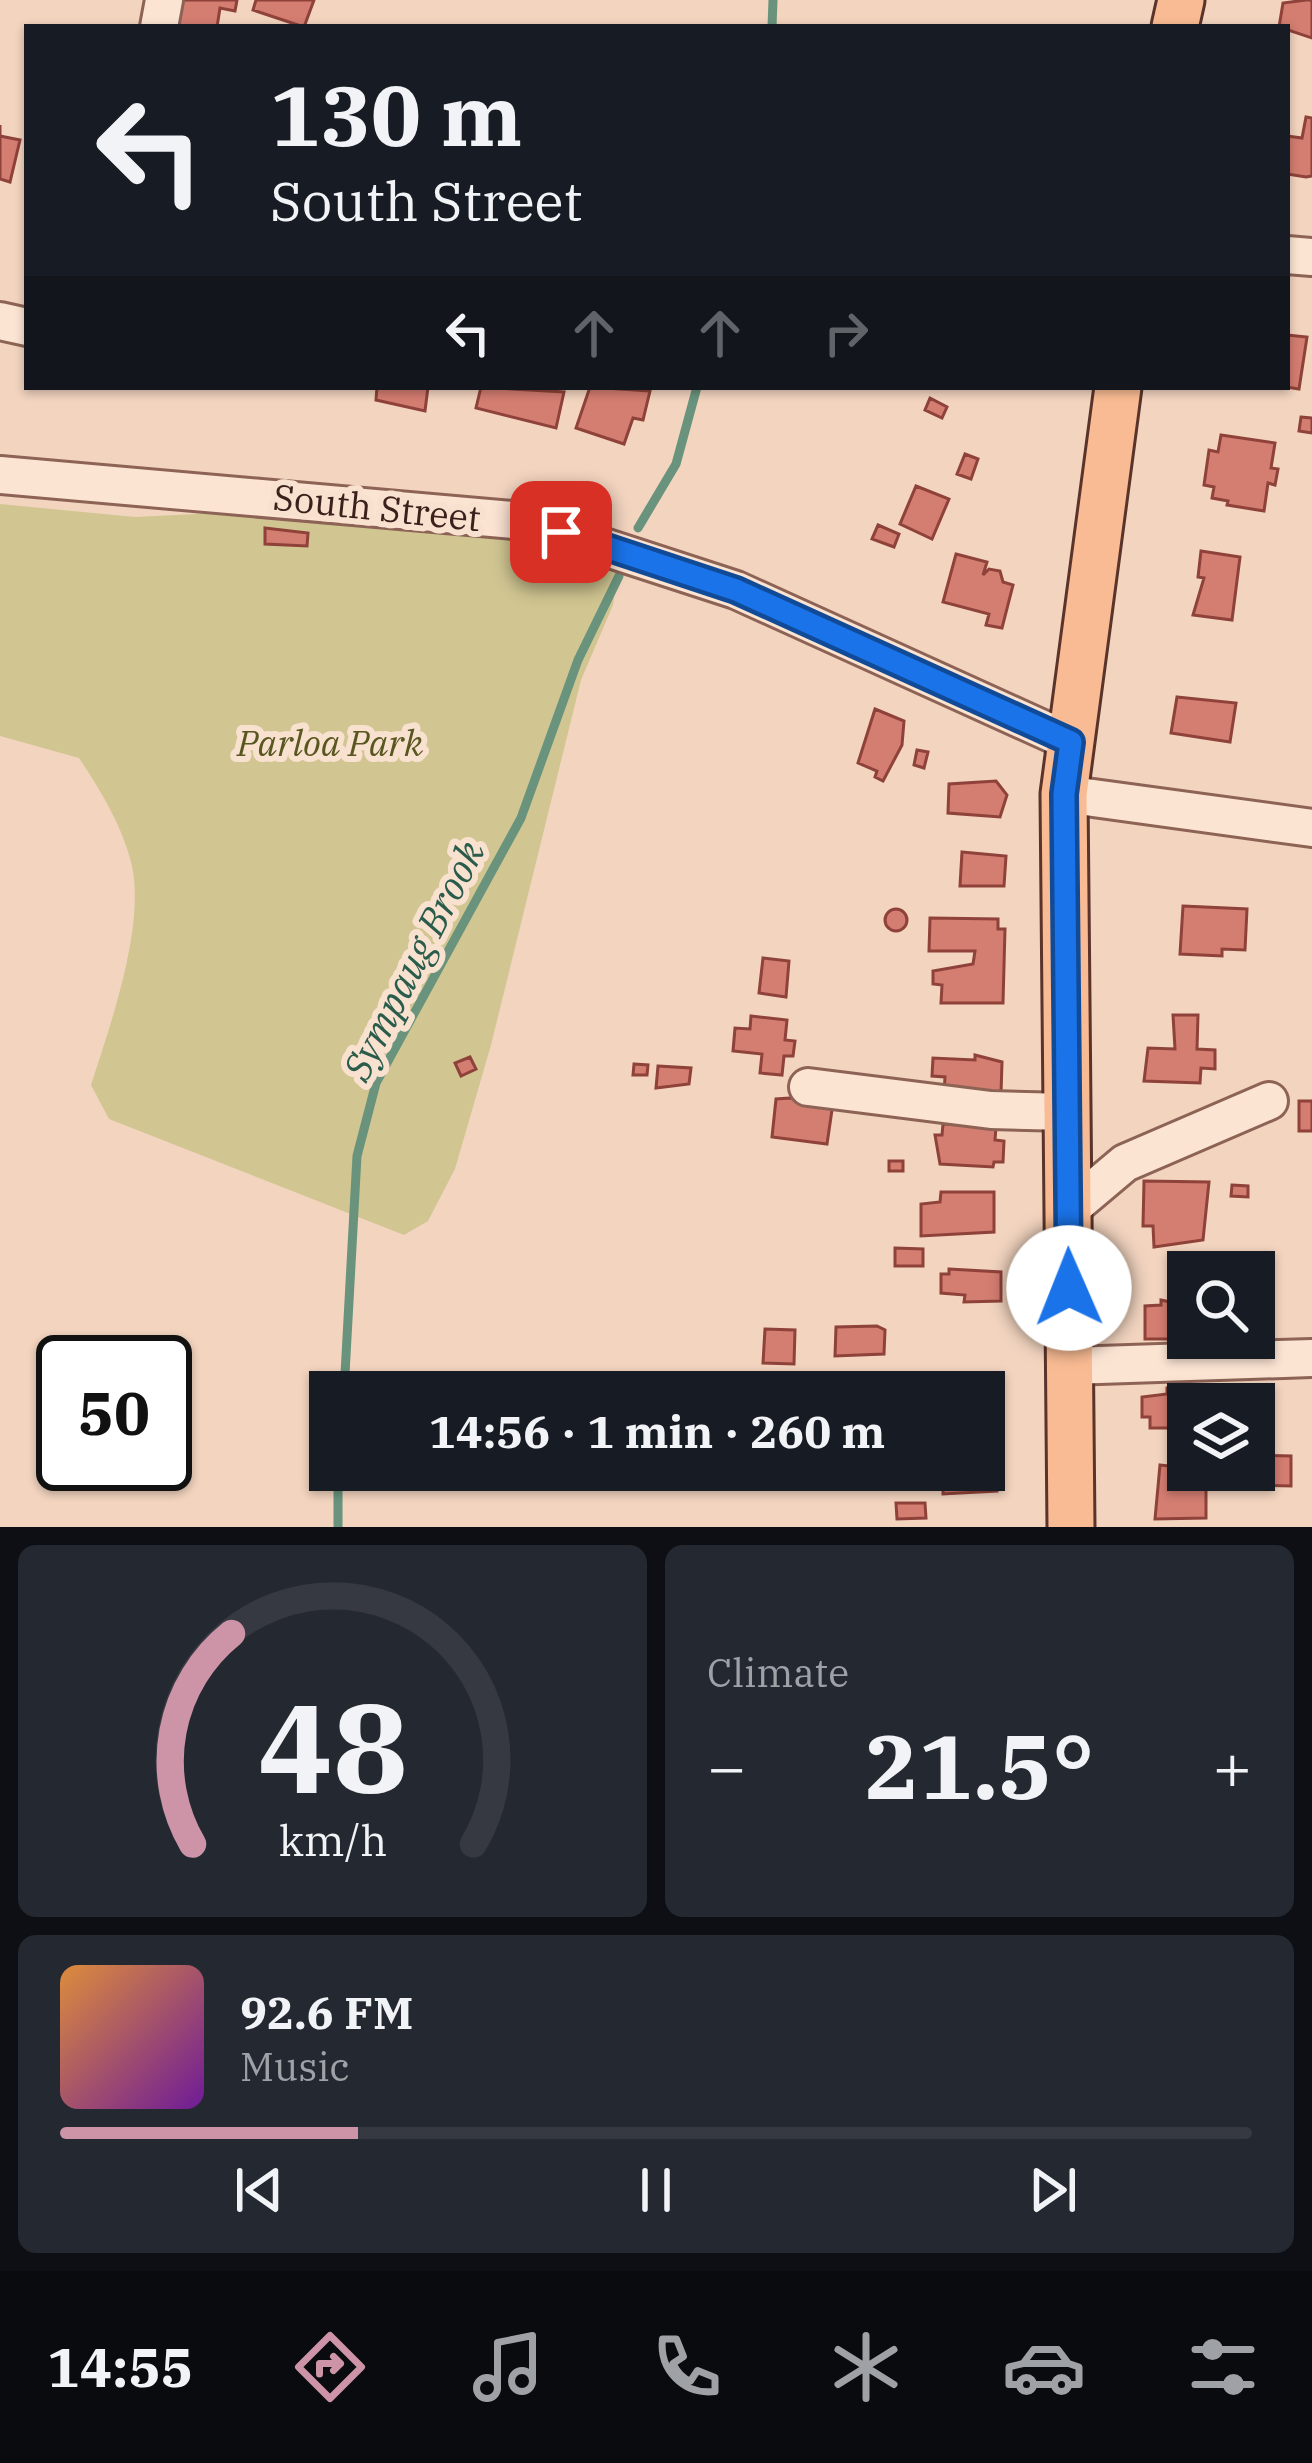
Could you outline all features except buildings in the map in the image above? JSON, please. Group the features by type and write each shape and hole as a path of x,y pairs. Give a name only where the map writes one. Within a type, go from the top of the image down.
{"main road":[{"path":"1070,1527 1064,794 1118,390"}],"street":[{"name":"South Street","path":"0,475 524,521 736,590 1071,742"},
{"path":"1064,794 1312,828"},
{"path":"808,1087 992,1110 1067,1112"},
{"path":"1068,1211 1125,1163 1269,1101"},
{"path":"1069,1366 1312,1358"}],"green space":[{"name":"Parloa Park","path":"0,504 135,517 274,510 535,538 608,559 617,574 613,605 581,680 491,1045 455,1169 428,1221 404,1235 109,1119 91,1085 130,947 135,891 132,866 117,823 79,758 0,736"}],"waterway":[{"name":"Sympaug Brook","path":"772,24 773,0"},
{"name":"Sympaug Brook","path":"638,528 676,464 696,390"},
{"name":"Sympaug Brook","path":"345,1371 357,1156 376,1083 521,818 578,660 619,576"},
{"name":"Sympaug Brook","path":"338,1491 338,1527"}],"route":[{"path":"561,532 736,590 1071,742 1064,794 1069,1288"}]}
